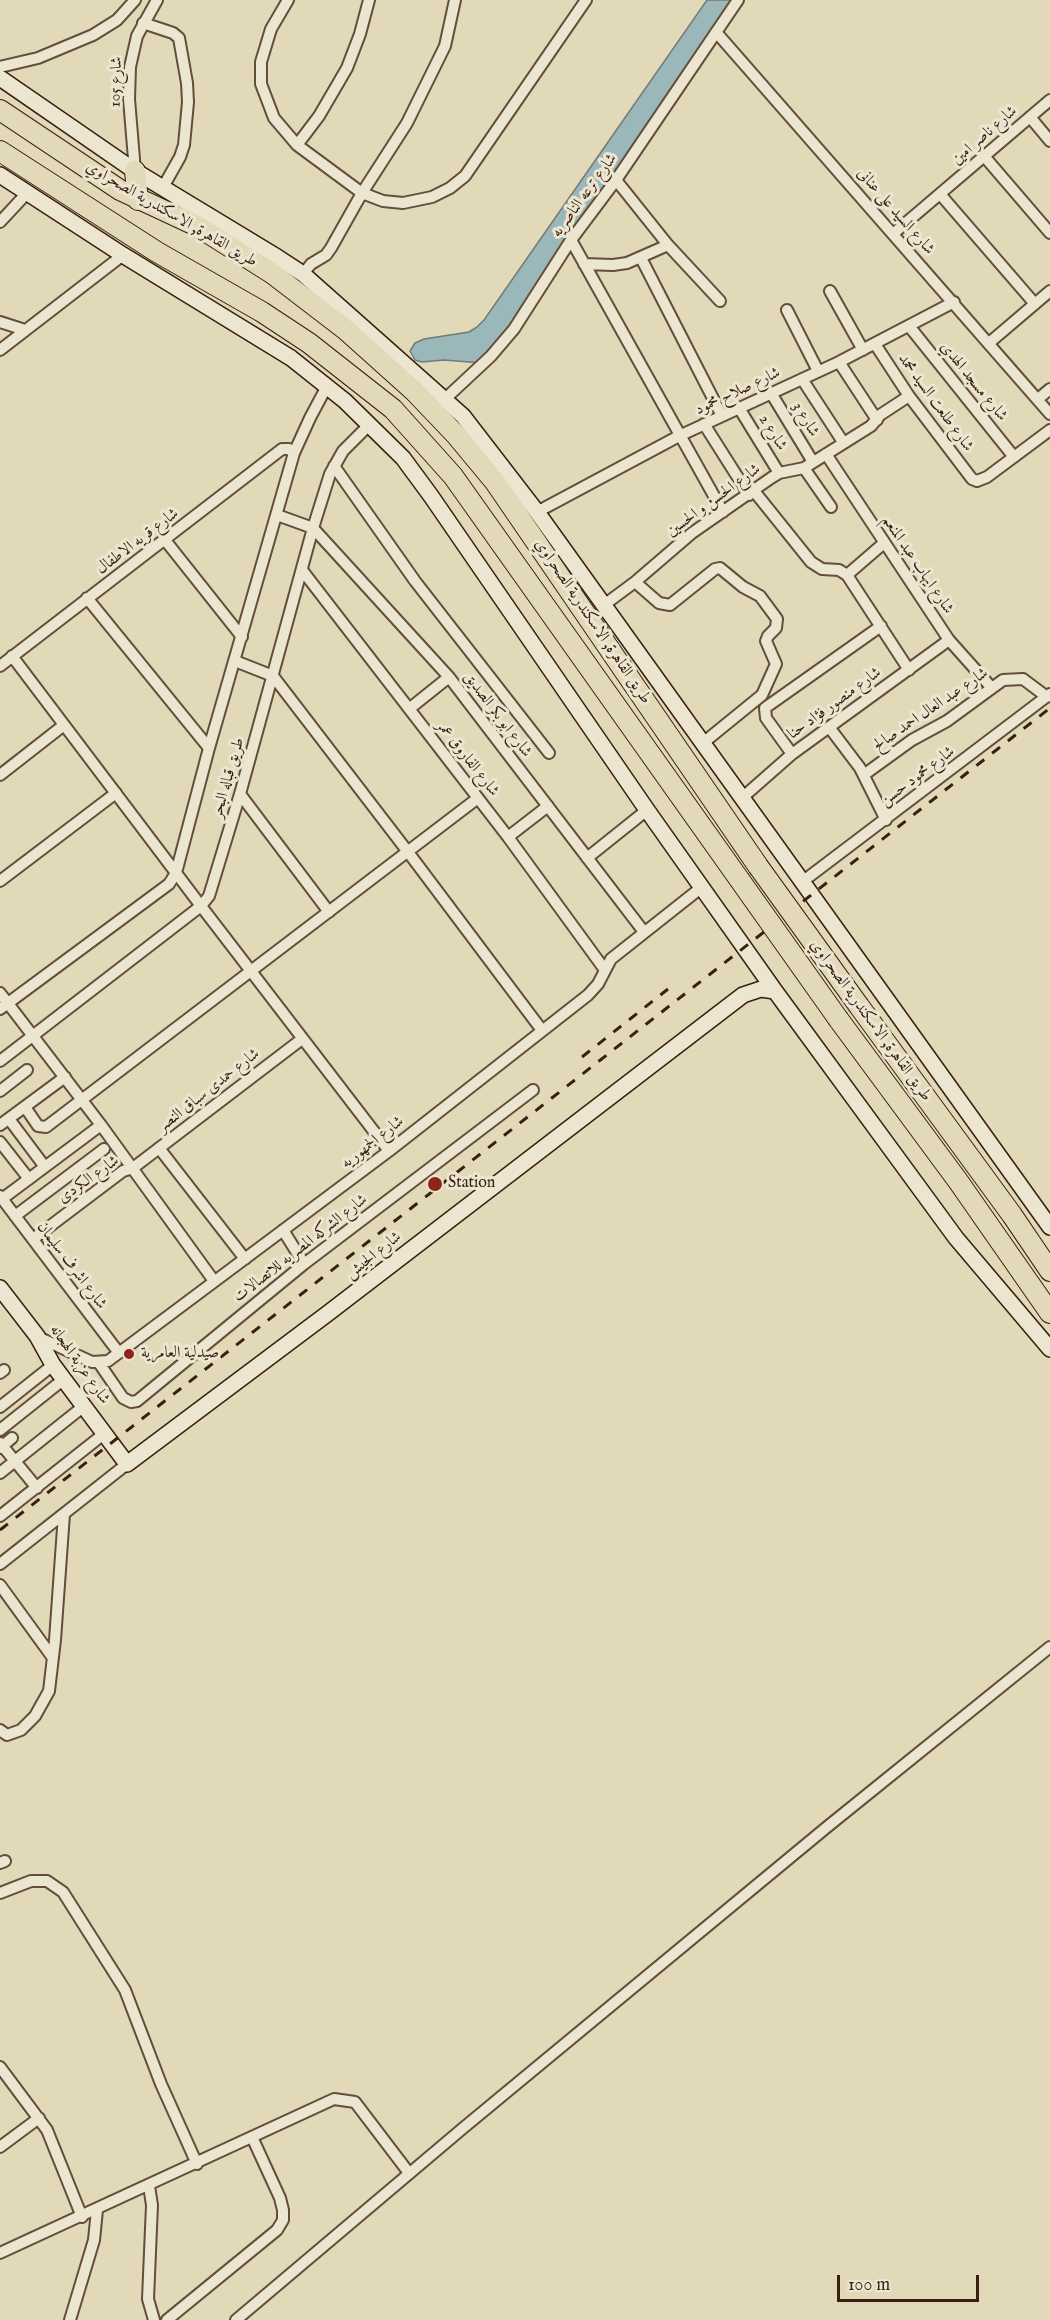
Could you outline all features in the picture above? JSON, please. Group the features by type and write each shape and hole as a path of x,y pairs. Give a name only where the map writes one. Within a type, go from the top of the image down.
{"highway":[{"name":"طريق القاهرة, الاسكندرية الصحراوي","path":"0,110 138,200 197,226 289,286 369,349 442,420 495,482 758,866 1012,1215 1050,1271"},
{"name":"طريق القاهرة, الاسكندرية الصحراوي","path":"0,151 157,252 262,312 309,343 393,409 453,476 690,812 958,1181 1050,1313"},
{"path":"135,171 138,200"}],"street":[{"path":"0,67 38,58 93,35 117,20 135,0"},
{"name":"شارع 105","path":"135,171 129,83 133,52 143,23 157,0"},
{"path":"288,0 266,39 261,62 261,84 274,118 297,145 362,193 383,201 413,202 432,197 458,182 472,168 586,0"},
{"path":"297,145 319,116 347,68 360,34 369,0"},
{"path":"303,274 311,264 331,249 362,193 407,123 440,59 450,32 455,0"},
{"name":"شارع ترعه الناصريه","path":"445,399 491,356 514,329 571,240 616,180 738,0"},
{"path":"143,23 173,33 179,38 187,83 188,102 184,145 162,189"},
{"name":"شارع السيد على عنانى","path":"716,32 1050,414"},
{"path":"0,78 162,189 303,274 445,399 471,426 537,512 1050,1227"},
{"name":"شارع ناصر امين","path":"894,233 1050,100"},
{"path":"1030,117 1050,141"},
{"path":"984,156 1050,233"},
{"path":"0,175 123,255 291,358 370,424 402,458 431,496 647,810 775,991 956,1238 1050,1349"},
{"path":"616,180 668,245 720,301"},
{"path":"0,222 27,193"},
{"path":"940,194 1035,304"},
{"path":"571,240 723,512"},
{"path":"584,264 613,265 641,258 668,245"},
{"path":"0,350 123,255"},
{"path":"641,258 722,416"},
{"path":"830,291 863,350"},
{"path":"989,343 1050,291"},
{"name":"شارع صلاح محمود","path":"537,512 679,436 863,350 954,302"},
{"path":"787,310 818,371"},
{"path":"0,322 26,330"},
{"name":"شارع مسجد الهدي","path":"909,326 1014,457"},
{"name":"شارع طلعت السيد محمد","path":"875,344 909,396 972,479 982,480 1014,457"},
{"path":"838,362 877,420"},
{"path":"802,379 843,442"},
{"name":"طريق قباله البحر","path":"4,1006 169,884 176,873 209,748 294,453 327,386"},
{"path":"1038,399 1050,389"},
{"name":"شارع 3","path":"771,393 831,507"},
{"name":"شارع الحسن و الحسين","path":"604,605 635,582 692,533 779,473 808,465 909,396"},
{"name":"شارع 2","path":"739,408 779,473"},
{"name":"طريق قباله البحر","path":"0,1061 201,906 212,889 313,528 334,466 343,451 370,424"},
{"path":"704,424 751,493 811,562 822,569 839,570 847,574 909,670"},
{"path":"1014,457 1050,430"},
{"name":"شارع قريه الاطفال","path":"0,666 282,449 289,449 294,453"},
{"name":"شارع ايهاب عبد المنعم","path":"826,454 949,640 991,687"},
{"path":"334,466 415,580 549,753"},
{"path":"277,515 313,528"},
{"name":"شارع ابو بكر الصديق","path":"313,528 449,677 644,932"},
{"path":"165,540 242,637"},
{"path":"847,574 884,543"},
{"path":"635,582 659,603 670,605 715,569 720,568 740,585 760,596 777,619 776,628 766,641 776,664 762,695 703,743"},
{"name":"شارع الفاروق عمر","path":"302,570 508,837 605,970"},
{"path":"87,598 209,748"},
{"path":"792,754 764,715 765,708 881,626"},
{"name":"شارع منصور فؤاد حنا","path":"742,798 792,754 949,640"},
{"path":"12,656 389,1151"},
{"path":"235,661 273,676 541,1029"},
{"path":"409,709 449,677"},
{"name":"شارع عبد العال احمد صالح","path":"865,774 912,740 947,722 1003,680 1023,679 1049,696"},
{"name":"شارع محمود حسن","path":"802,882 1049,696"},
{"path":"0,775 64,725"},
{"path":"829,726 865,774 886,820"},
{"path":"0,881 116,793"},
{"path":"240,794 329,912"},
{"path":"25,1107 38,1126 44,1128 83,1101 478,798"},
{"path":"508,837 548,807"},
{"path":"587,858 647,810"},
{"name":"شارع الجمهوريه","path":"99,1363 108,1361 119,1353 389,1151 541,1029 594,990 611,959 702,887"},
{"name":"شارع الجيش","path":"0,1564 127,1464 337,1307 743,996 761,989 775,991"},
{"path":"0,993 4,1006 33,1036 65,1077 214,1281"},
{"name":"شارع حمدى سباق النصر","path":"133,1168 302,1039"},
{"path":"0,1091 27,1070"},
{"path":"45,1167 5,1122 65,1077"},
{"name":"شارع الشركه المصريه للاتصالات","path":"99,1363 123,1398 131,1402 137,1401 304,1264 532,1090"},
{"path":"1,1198 101,1125"},
{"path":"0,1142 29,1179"},
{"path":"159,1148 245,1259"},
{"path":"15,1216 104,1149"},
{"name":"شارع الكردى","path":"33,1239 123,1171 133,1168"},
{"name":"شارع اشرف سليمان","path":"1,1198 119,1353"},
{"path":"283,1230 304,1264"},
{"name":"شارع عزبة الهجانه","path":"0,1288 37,1336 53,1365 127,1464"},
{"path":"37,1336 92,1362 99,1363"},
{"path":"0,1407 53,1365"},
{"path":"0,1430 64,1380"},
{"path":"0,1473 84,1406"},
{"path":"0,1516 105,1433"},
{"path":"12,1438 1,1445 37,1488"},
{"path":"0,1730 7,1735 15,1734 35,1716 49,1691 64,1514"},
{"path":"0,1585 53,1658"},
{"path":"236,2320 409,2173 808,1842 1050,1647"},
{"path":"0,1893 31,1881 47,1881 63,1892 125,1990 161,2084 197,2164"},
{"path":"0,2067 47,2130 82,2217"},
{"path":"0,2253 334,2099 355,2102 409,2173"},
{"path":"0,2147 39,2118"},
{"path":"167,2320 277,2230 283,2220 284,2210 280,2198 252,2137"},
{"path":"149,2186 152,2205 148,2299 154,2320"},
{"path":"70,2320 94,2240 97,2210"}],"water":[{"path":"707,0 736,0 489,357 482,363 415,360 410,351 415,343 424,339 469,332 484,320"}],"railway":[{"path":"0,1530 1050,708"},
{"path":"582,1057 668,989"}],"place":[{"name":"Station","path":"435,1184"},
{"name":"صيدلية العامرية","path":"129,1354"}]}
